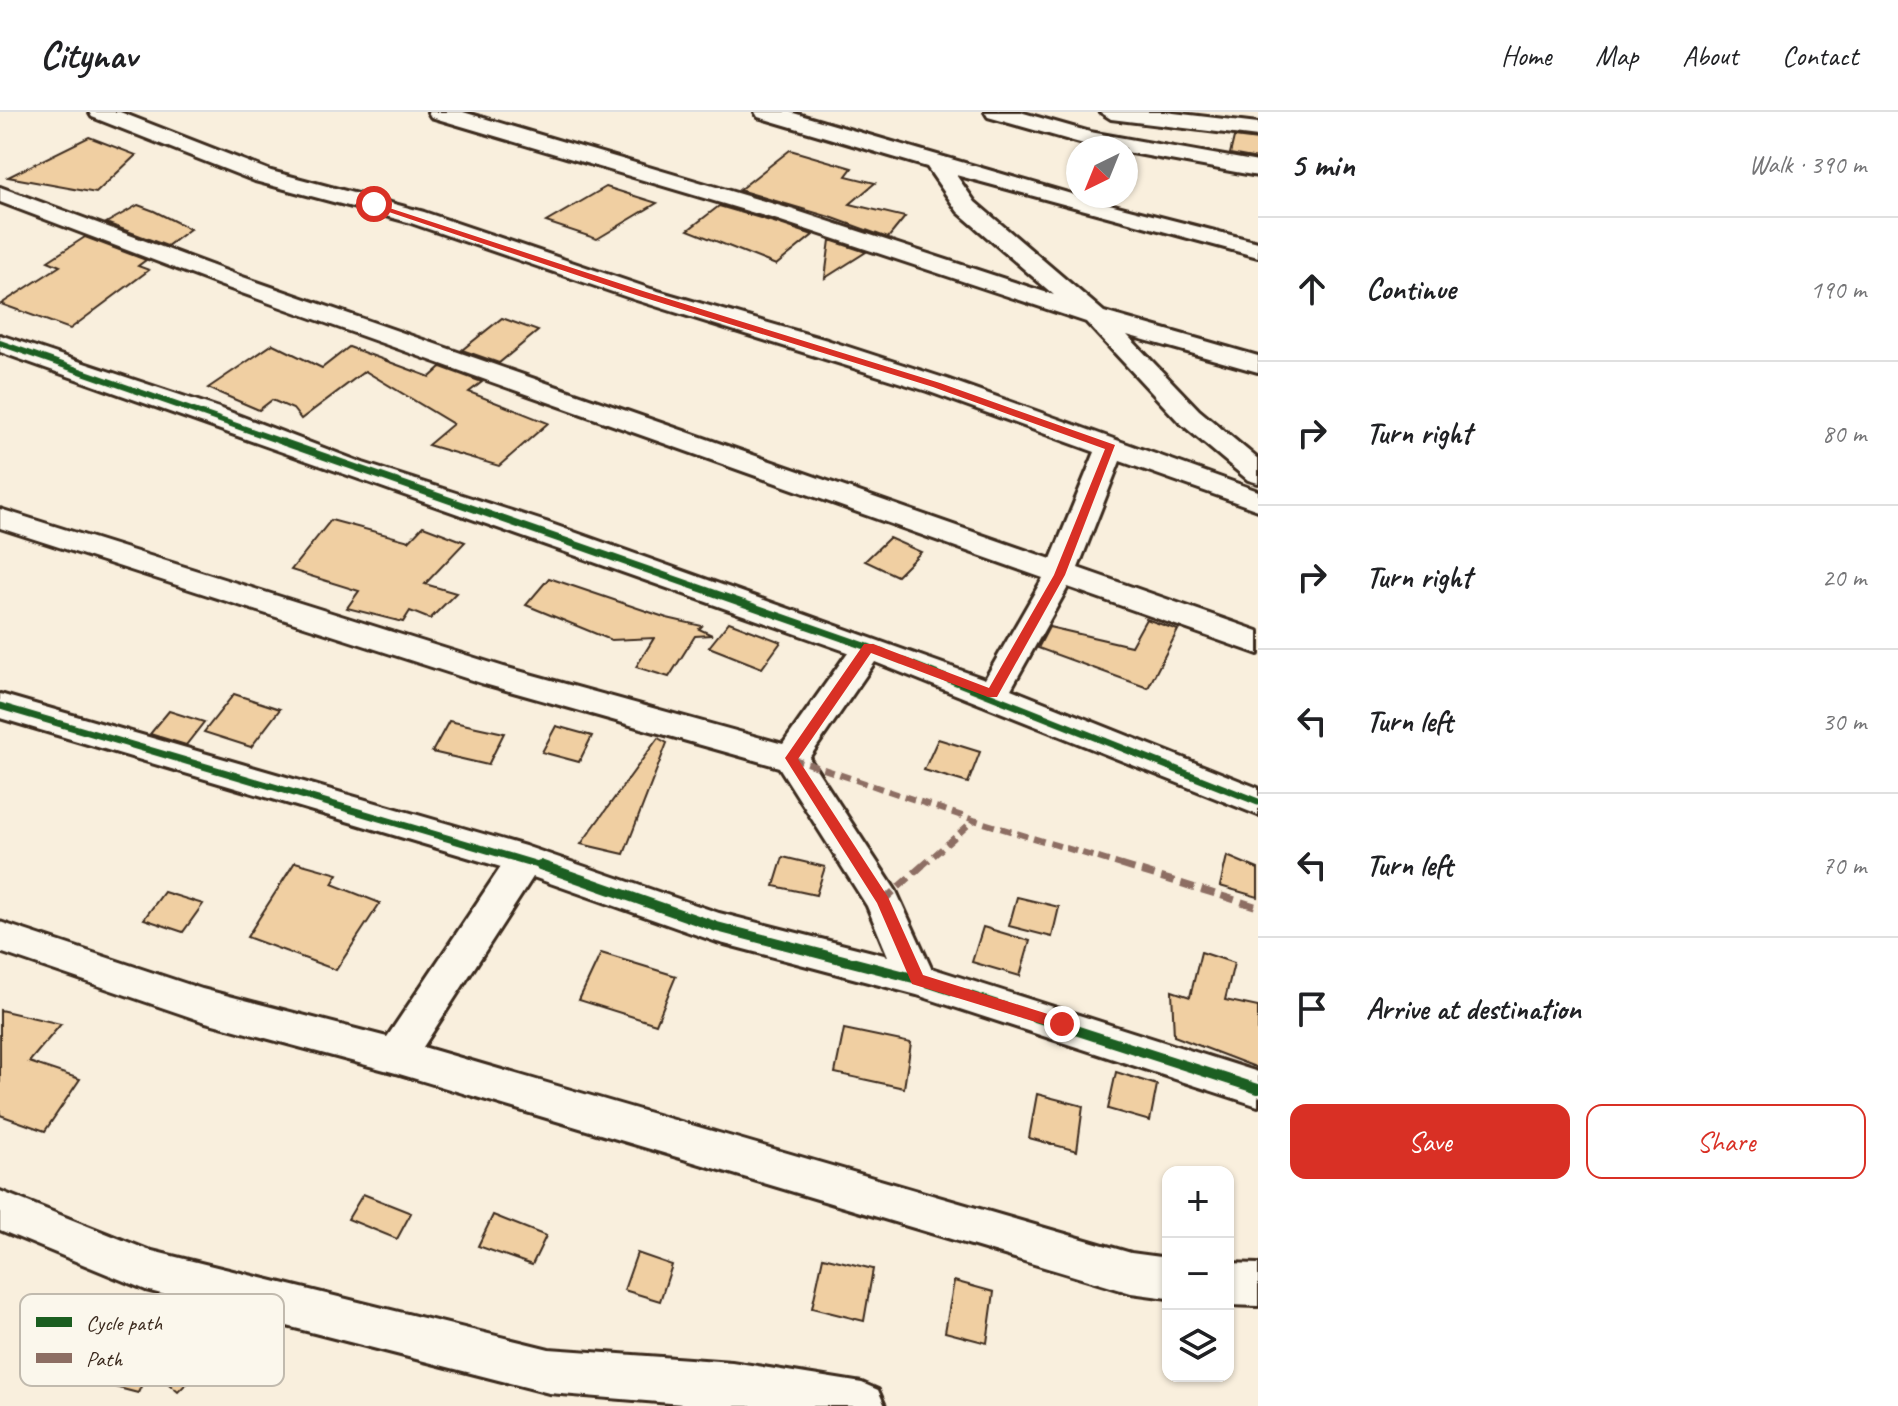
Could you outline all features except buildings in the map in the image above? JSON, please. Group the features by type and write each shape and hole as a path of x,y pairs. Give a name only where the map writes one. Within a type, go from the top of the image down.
{"street":[{"path":"100,112 263,176 416,217 642,294 937,385 1258,501"},
{"path":"439,112 786,215 1095,317 1258,364"},
{"path":"766,112 1258,250"},
{"path":"996,112 1087,138 1258,169"},
{"path":"1111,112 1258,130"},
{"path":"935,161 966,207 1095,317 1189,416 1258,474"},
{"path":"0,194 231,281 1258,643"},
{"path":"0,343 868,647 1258,802"},
{"path":"992,694 1060,575 1111,448"},
{"path":"0,518 301,617 679,730 791,758 883,901 917,979"},
{"path":"791,758 868,647"},
{"path":"0,706 525,860 717,927 917,979 1258,1089"},
{"path":"396,1056 525,860"},
{"path":"0,937 202,1005 396,1056 1131,1273 1162,1277"},
{"path":"0,1210 146,1270 242,1294"},
{"path":"1234,1284 1258,1285"},
{"path":"284,1305 549,1371 731,1395 862,1406"}],"marked path":[{"path":"791,758 974,820 1258,907"},
{"path":"883,901 974,820"}],"cycle path":[{"path":"0,343 868,647 1258,802"},
{"path":"0,706 525,860 717,927 917,979 1258,1089"}],"route":[{"path":"374,204 642,294 937,385 1111,448 1060,575 992,694 868,647 791,758 883,901 917,979 1062,1024"}]}
